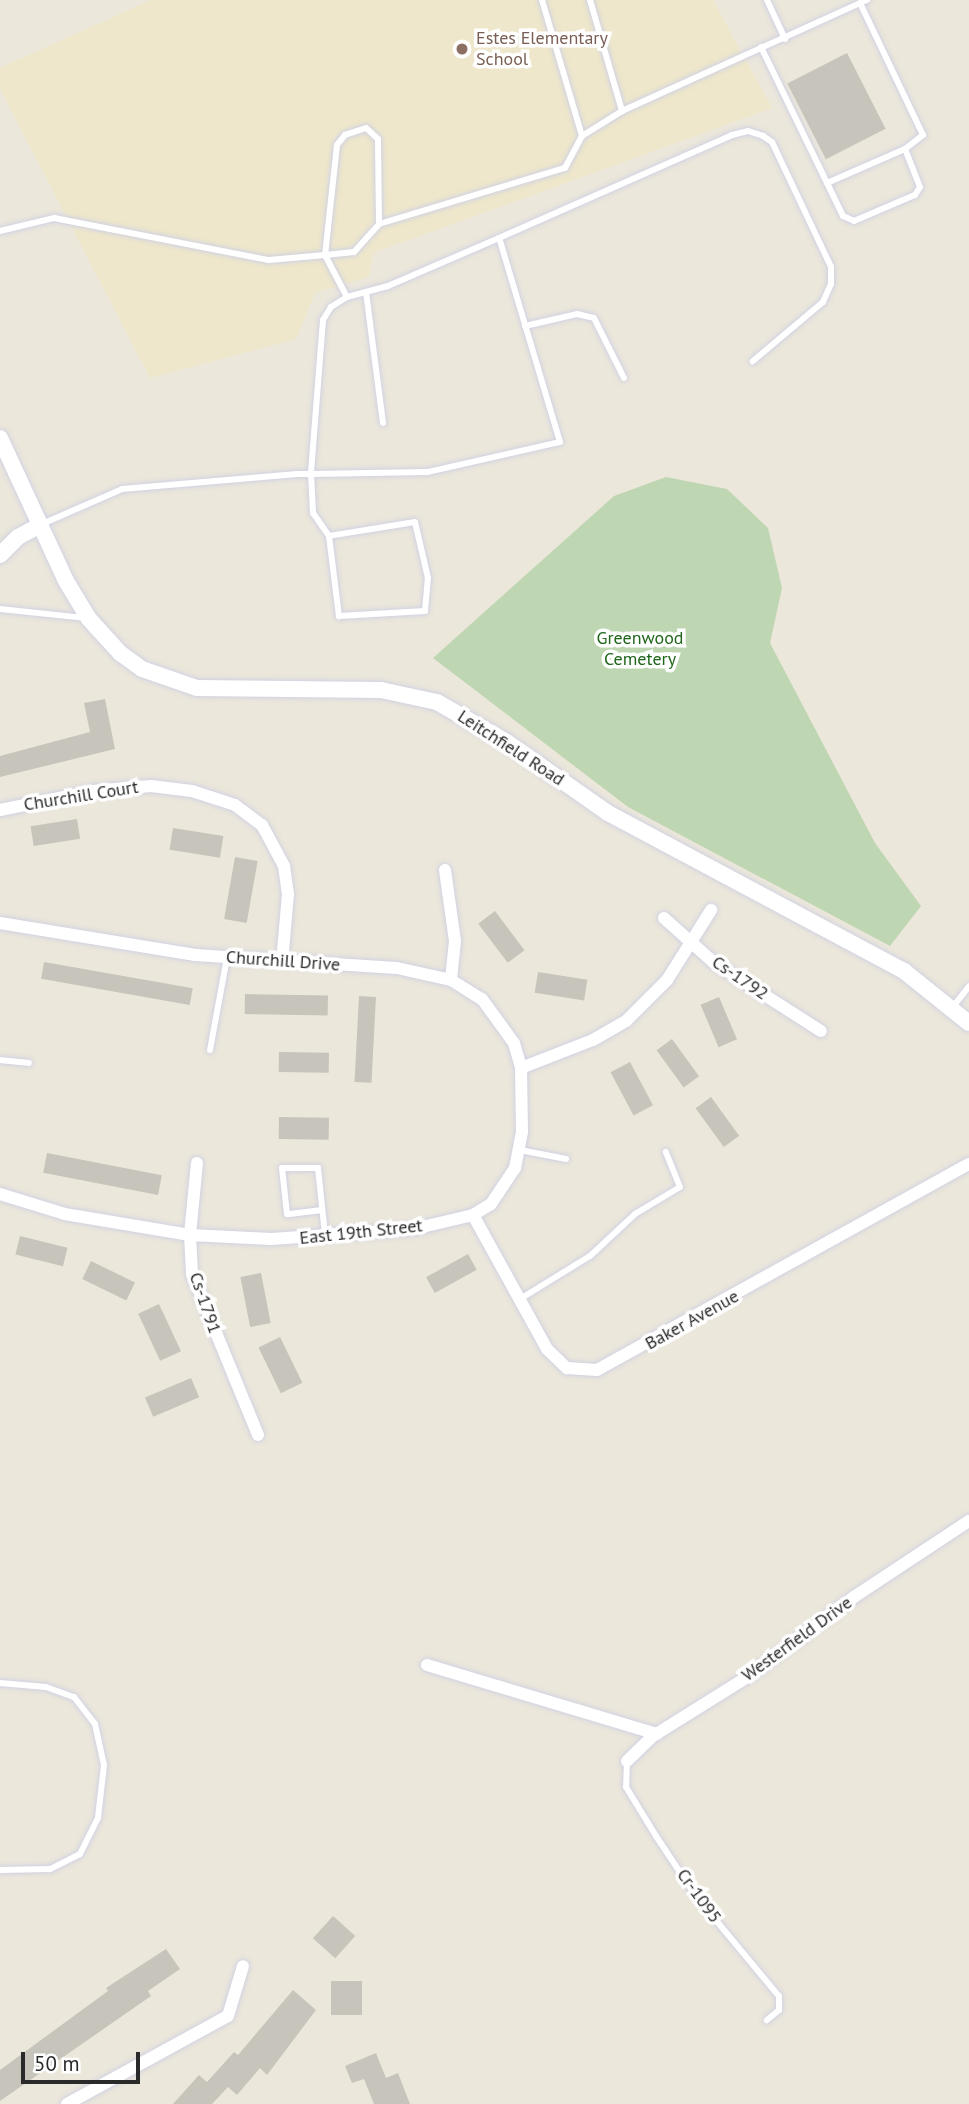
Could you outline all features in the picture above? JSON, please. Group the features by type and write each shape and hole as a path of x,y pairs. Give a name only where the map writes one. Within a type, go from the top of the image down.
{"street":[{"name":"Leitchfield Road","path":"0,438 89,619 120,653 168,681 228,690 381,690 410,694 462,713 608,813 855,942 904,971 969,1023"},
{"path":"0,555 18,537 41,525"},
{"name":"Churchill Court","path":"0,810 93,792 151,786 192,791 235,805 267,831 284,866 288,894 282,962"},
{"path":"446,870 455,941 451,980"},
{"path":"521,1068 593,1040 627,1020 667,980 711,910"},
{"name":"Cs-1792","path":"664,918 692,944 821,1031"},
{"name":"Churchill Drive","path":"0,923 227,957 389,967 451,980 492,1009 514,1043 521,1068"},
{"name":"East 19th Street","path":"0,1194 65,1214 190,1236 325,1237 414,1229 474,1214 500,1195 520,1150 521,1068"},
{"name":"Cs-1791","path":"197,1163 190,1236 192,1273 258,1435"},
{"name":"Baker Avenue","path":"474,1214 556,1360 581,1371 597,1370 969,1164"},
{"name":"Westerfield Drive","path":"627,1761 657,1734 749,1676 854,1597 969,1521"},
{"path":"427,1664 657,1734"},
{"path":"67,2104 228,2016 243,1966"}],"lane":[{"path":"542,0 582,136"},
{"path":"590,0 622,111"},
{"path":"767,0 785,39"},
{"path":"0,231 54,218 269,260 354,252 379,224 565,168 582,136 622,111 864,2 923,135 905,149 827,183"},
{"path":"761,47 843,216 854,221 919,192 905,149"},
{"path":"347,297 325,255 337,145 345,135 366,128 378,139 379,224"},
{"path":"329,536 415,522 428,578 425,611 339,616 329,536 313,513 311,474 323,320 331,307 347,297 366,292 499,238 732,135 748,131 772,142 831,267 831,284 823,302 753,361"},
{"path":"41,525 122,489 311,474 428,472 560,442 499,238"},
{"path":"366,292 383,423"},
{"path":"525,326 577,314 594,318 624,378"},
{"path":"0,609 89,619"},
{"path":"210,1050 227,957"},
{"path":"952,1008 969,986"},
{"path":"0,1060 29,1063"},
{"path":"520,1150 566,1159"},
{"path":"520,1299 590,1256 635,1214 680,1187 666,1152"},
{"path":"322,1210 286,1214 282,1168 318,1168 325,1237"},
{"path":"0,1683 46,1687 74,1698 95,1724 104,1765 99,1818 80,1854 50,1869 0,1870"},
{"name":"Cr-1095","path":"627,1761 626,1787 656,1836 695,1895 779,1996 779,2010 767,2020"}],"shaded area":[{"path":"151,0 713,0 772,108 373,253 369,277 315,293 296,339 150,378 0,89 0,68"}],"green space":[{"name":"Greenwood Cemetery","path":"666,477 727,489 768,528 782,588 770,643 875,843 921,906 890,946 628,807 433,658 614,496"}],"building":[{"path":"847,53 886,129 826,159 787,83"},
{"path":"105,699 115,749 0,777 0,756 90,732 84,703"},
{"path":"77,819 80,839 34,846 31,826"},
{"path":"173,828 223,836 220,858 170,850"},
{"path":"235,857 258,861 247,923 224,919"},
{"path":"495,911 524,950 508,963 478,924"},
{"path":"44,962 193,988 190,1005 41,979"},
{"path":"538,972 587,980 584,1001 535,993"},
{"path":"245,994 328,995 328,1015 245,1014"},
{"path":"359,996 376,997 371,1083 354,1082"},
{"path":"719,997 737,1039 719,1047 701,1005"},
{"path":"672,1039 699,1076 684,1087 657,1050"},
{"path":"279,1052 329,1053 329,1073 279,1072"},
{"path":"630,1062 653,1105 634,1116 611,1072"},
{"path":"711,1097 739,1136 724,1147 696,1108"},
{"path":"279,1117 329,1118 329,1140 279,1139"},
{"path":"47,1153 162,1175 158,1195 43,1173"},
{"path":"20,1236 68,1248 63,1266 15,1254"},
{"path":"468,1254 477,1270 435,1293 426,1277"},
{"path":"91,1261 135,1282 126,1300 82,1279"},
{"path":"261,1273 271,1323 250,1327 240,1277"},
{"path":"159,1304 181,1351 160,1361 138,1314"},
{"path":"280,1337 302,1383 281,1393 258,1348"},
{"path":"191,1378 199,1397 153,1417 145,1398"},
{"path":"333,1916 355,1936 335,1958 313,1938"},
{"path":"166,1949 180,1969 148,1991 151,1996 0,2101 0,2070 108,1991 106,1988"},
{"path":"331,1981 362,1981 362,2015 331,2015"},
{"path":"293,1990 316,2010 267,2075 260,2068 237,2095 228,2087 212,2104 173,2104 199,2075 207,2082 234,2052 238,2055"},
{"path":"376,2053 386,2078 398,2073 410,2104 374,2104 364,2079 352,2083 345,2066"}],"place":[{"name":"Estes Elementary School","path":"462,49"}]}
